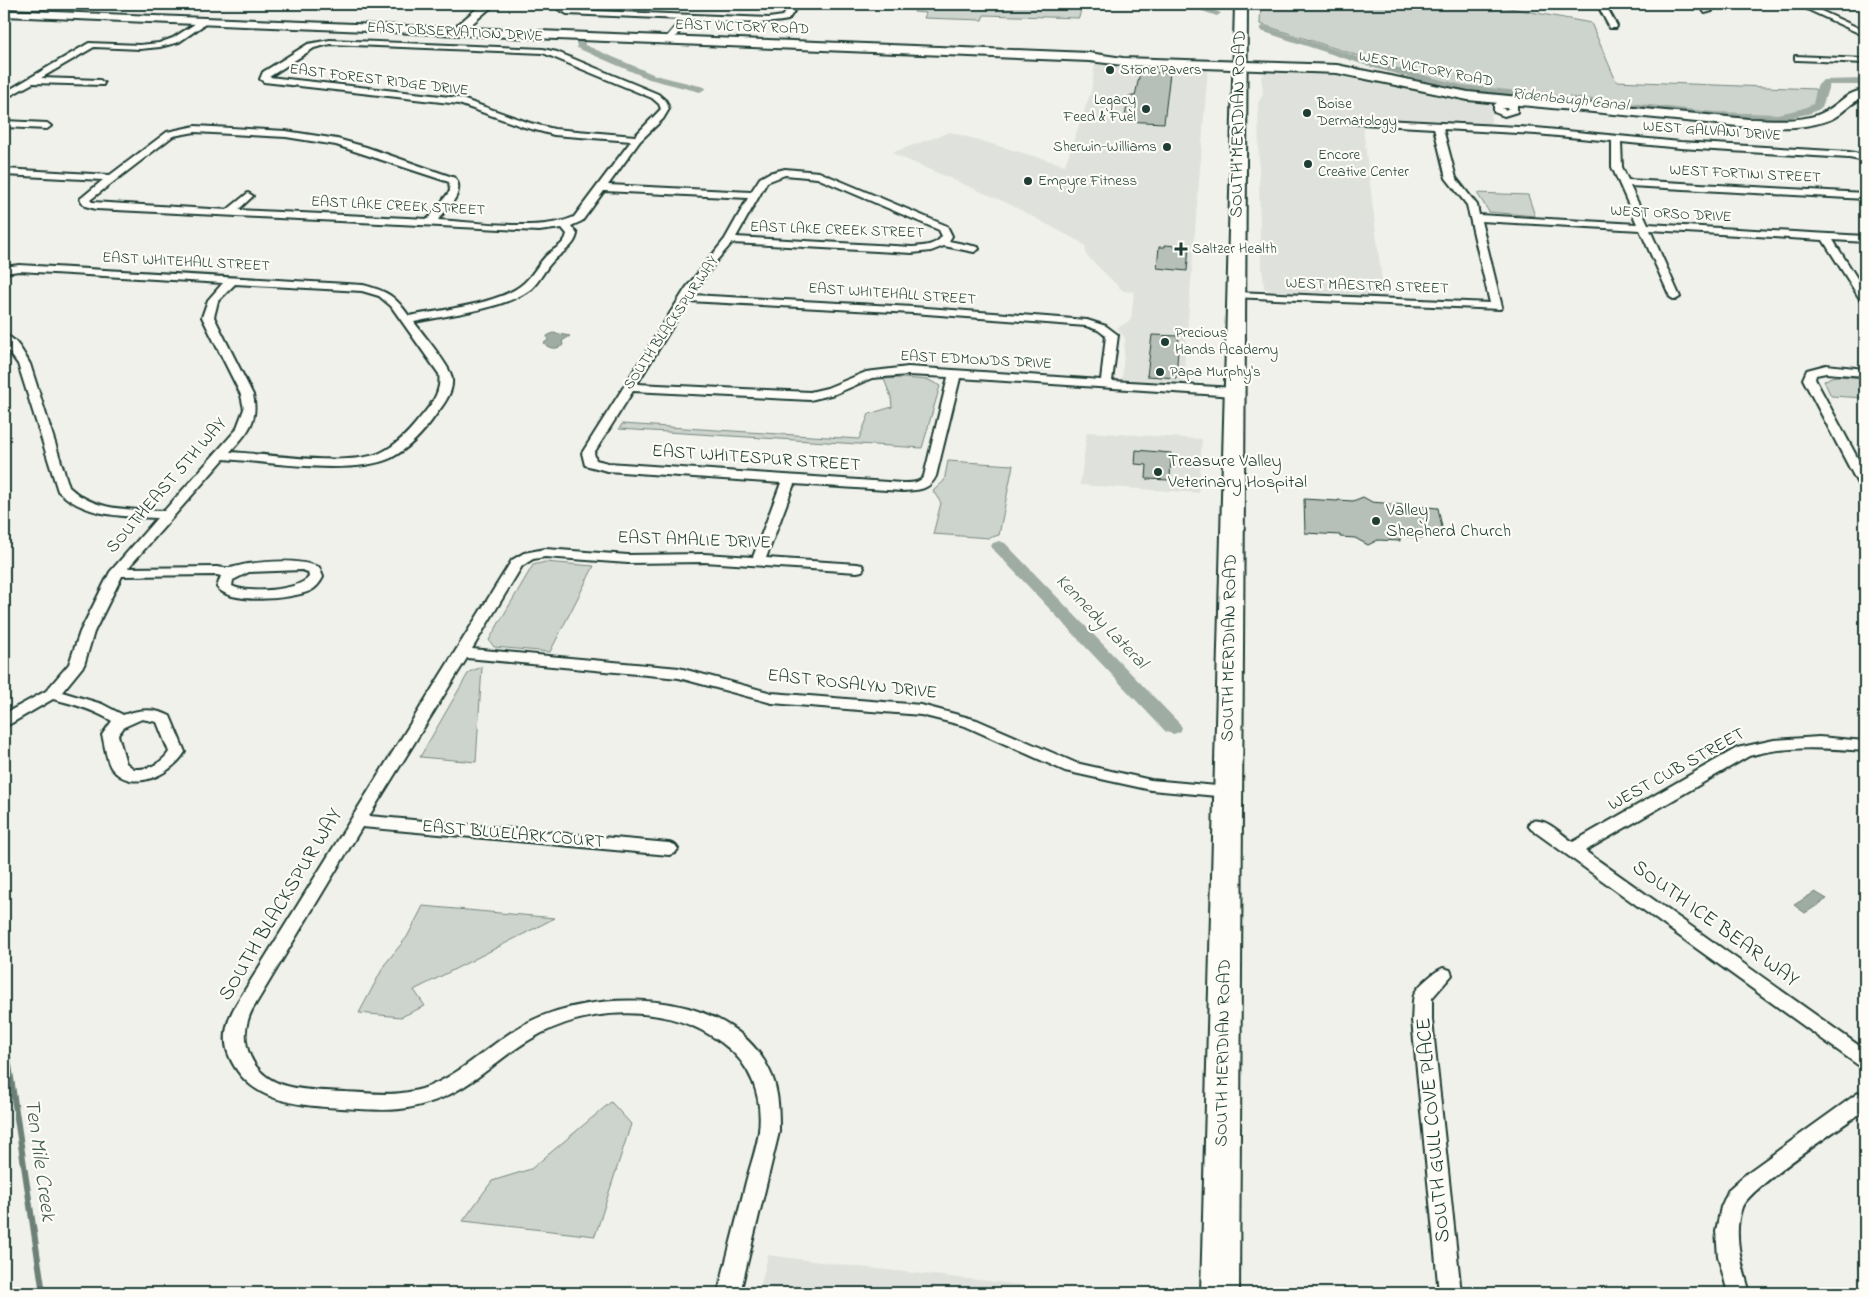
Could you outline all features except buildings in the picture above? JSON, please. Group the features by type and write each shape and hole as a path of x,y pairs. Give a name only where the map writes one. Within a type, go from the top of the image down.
{"main road":[{"path":"443,31 474,4"},
{"path":"456,32 489,4"},
{"name":"SOUTH MERIDIAN ROAD","path":"1220,1293 1235,392 1234,64 1241,4"},
{"name":"EAST VICTORY ROAD","path":"4,13 456,32 683,34 1089,57 1099,60 1212,65 1234,64"},
{"name":"WEST VICTORY ROAD","path":"1234,64 1346,70 1376,75 1505,106 1722,121 1773,123 1820,118 1834,113 1847,99 1859,94 1865,94"}],"street":[{"path":"565,7 688,17 781,19 787,16 795,4"},
{"path":"1601,4 1613,26"},
{"path":"1703,4 1708,11"},
{"path":"1800,4 1865,34"},
{"path":"683,34 688,17"},
{"path":"683,34 700,17"},
{"path":"92,45 160,45 176,40 204,22"},
{"path":"427,45 443,31"},
{"path":"440,46 456,32"},
{"path":"4,96 109,36"},
{"name":"EAST OBSERVATION DRIVE","path":"264,79 266,74 311,46 324,42 339,41 529,50 554,54 655,96 663,103 665,109 663,114 637,139"},
{"path":"1798,58 1865,61"},
{"name":"EAST FOREST RIDGE DRIVE","path":"264,79 459,101 484,108 516,122 543,130 578,136 637,139"},
{"path":"30,80 100,84"},
{"path":"1501,129 1505,106"},
{"name":"WEST GALVANI DRIVE","path":"1347,122 1501,129 1680,146 1849,155 1865,158"},
{"path":"4,124 47,126"},
{"path":"1438,126 1451,178 1472,205 1475,218"},
{"path":"4,172 111,178 170,134 180,131 200,129 286,134 363,148 446,178 455,184 456,188 431,222"},
{"path":"407,320 495,301 517,293 532,282 548,260 570,242 572,234 564,225 578,218 637,139"},
{"path":"1616,139 1617,167 1675,297"},
{"name":"SOUTH BLACKSPUR WAY","path":"590,462 588,453 685,298 713,258 729,240 763,180 782,168 819,175 943,228 947,236 943,243"},
{"name":"EAST LAKE CREEK STREET","path":"111,178 86,196 85,202 96,206 540,228 564,225"},
{"name":"WEST FORTINI STREET","path":"1624,183 1865,196"},
{"path":"602,188 753,195"},
{"path":"230,212 248,196"},
{"name":"WEST MAESTRA STREET","path":"1236,295 1359,302 1496,306 1475,218"},
{"name":"WEST ORSO DRIVE","path":"1475,218 1865,239"},
{"path":"1826,237 1865,298"},
{"name":"EAST LAKE CREEK STREET","path":"729,240 912,250 931,248 943,243"},
{"path":"943,243 974,249"},
{"name":"EAST WHITEHALL STREET","path":"4,270 19,268 366,289 390,299 441,367 446,381 445,388 438,402 408,441 386,455 353,463 221,455"},
{"name":"SOUTHEAST 5TH WAY","path":"4,722 50,694 76,665 87,632 117,572 241,432 250,409 248,395 208,317 210,305 214,299 233,280"},
{"name":"EAST WHITEHALL STREET","path":"685,298 913,310 1075,322 1096,326 1112,335 1106,384"},
{"path":"4,338 17,352 24,364 63,488 68,495 88,506 101,509 166,515"},
{"path":"1865,372 1826,370 1811,373 1809,379 1865,484"},
{"name":"EAST EDMONDS DRIVE","path":"628,387 810,396 831,391 870,375 908,371 1235,392"},
{"name":"EAST WHITESPUR STREET","path":"590,462 607,468 902,487 919,486 927,482 930,476 955,374"},
{"path":"758,561 789,480"},
{"name":"EAST AMALIE DRIVE","path":"529,556 545,553 628,559 704,558 857,568"},
{"name":"SOUTH BLACKSPUR WAY","path":"529,556 517,563 463,653 357,821 239,1018 235,1038 239,1058 253,1076 272,1090 293,1095 386,1103 419,1098 446,1088 526,1033 548,1022 582,1011 617,1005 653,1008 685,1015 715,1027 738,1043 753,1061 764,1080 770,1105 769,1132 729,1293"},
{"path":"117,572 217,571 232,574 253,568 303,566 314,570 316,577 308,586 292,592 237,594 224,587 224,582 232,574"},
{"name":"EAST ROSALYN DRIVE","path":"463,653 679,673 772,698 928,711 971,722 1072,767 1151,785 1228,792"},
{"path":"50,694 78,700 106,710 122,721"},
{"name":"WEST CUB STREET","path":"1573,850 1750,750 1794,741 1865,746"},
{"name":"EAST BLUELARK COURT","path":"357,821 669,849"},
{"name":"SOUTH ICE BEAR WAY","path":"1537,825 1865,1060"},
{"name":"SOUTH GULL COVE PLACE","path":"1443,975 1423,996 1422,1020 1450,1293"},
{"path":"1738,1293 1727,1236 1729,1213 1738,1194 1754,1179 1865,1099"}],"shaded area":[{"path":"918,4 1082,4 1079,18 984,15 982,20 924,18 926,13 914,12"},
{"path":"1261,4 1488,4 1591,23 1616,81 1815,89 1820,103 1807,110 1769,116 1708,113 1464,87 1405,71 1260,24"},
{"path":"1095,64 1208,68 1183,383 1122,379 1125,338 1117,328 1131,320 1134,292 1123,291 1086,255 1085,246 1080,242 1007,203 891,153 950,132 1065,165 1091,91"},
{"path":"1270,70 1334,71 1493,102 1490,125 1362,119 1384,297 1276,293 1264,288 1260,247 1258,103 1263,94 1261,76"},
{"path":"1477,193 1528,195 1535,216 1489,212"},
{"path":"553,333 570,336 562,341 563,345 558,348 548,347 544,343 548,340 547,336"},
{"path":"1838,376 1865,378 1865,398 1831,396 1824,381"},
{"path":"884,379 929,380 940,386 922,448 619,429 622,424 859,439 869,414 892,407 891,397"},
{"path":"1087,432 1202,439 1199,493 1080,485"},
{"path":"948,461 1013,465 999,535 989,538 933,534 941,503 933,491 944,481"},
{"path":"545,562 594,566 550,652 494,647 489,640 533,565"},
{"path":"482,667 476,762 420,757 469,672"},
{"path":"1815,892 1827,899 1805,913 1794,905"},
{"path":"423,906 555,918 414,990 425,1006 401,1017 359,1013 385,964 407,937"},
{"path":"611,1102 631,1124 595,1236 463,1221 492,1181 531,1169"},
{"path":"768,1255 860,1267 1098,1293 759,1293"}],"waterway":[{"name":"Ridenbaugh Canal","path":"1191,4 1217,13"},
{"name":"Ridenbaugh Canal","path":"1264,29 1380,67 1462,88 1715,115 1778,117 1804,112 1818,106 1822,86 1826,82 1865,82"},
{"name":"Kennedy Lateral","path":"581,42 580,46 652,77 700,89"},
{"name":"Kennedy Lateral","path":"999,546 1173,728"},
{"name":"Ten Mile Creek","path":"4,1031 43,1293"}],"place":[{"name":"Stone Pavers","path":"1110,70"},
{"name":"Legacy Feed & Fuel","path":"1146,109"},
{"name":"Boise Dermatology","path":"1307,113"},
{"name":"Sherwin-Williams","path":"1167,147"},
{"name":"Encore Creative Center","path":"1308,164"},
{"name":"Empyre Fitness","path":"1028,181"},
{"name":"Saltzer Health","path":"1181,249"},
{"name":"Precious Hands Academy","path":"1165,342"},
{"name":"Papa Murphy's","path":"1160,372"},
{"name":"Treasure Valley Veterinary Hospital","path":"1158,472"},
{"name":"Valley Shepherd Church","path":"1376,521"}]}
